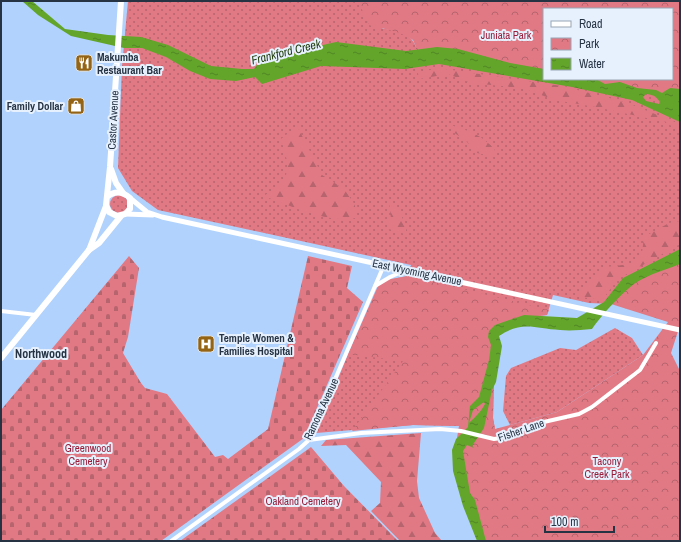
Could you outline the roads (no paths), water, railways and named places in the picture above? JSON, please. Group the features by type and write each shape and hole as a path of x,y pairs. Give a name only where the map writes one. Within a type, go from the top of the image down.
{"main road":[{"name":"Castor Avenue","path":"107,197 121,1"},
{"name":"Castor Avenue","path":"110,167 116,184 123,193"},
{"path":"1,358 89,250 99,243 131,205 130,198 123,193 114,192 107,197 106,206 89,250"},
{"path":"106,206 113,215 123,215"}],"street":[{"name":"East Wyoming Avenue","path":"130,198 142,209 154,215"},
{"name":"East Wyoming Avenue","path":"123,215 154,215 680,330"},
{"name":"Ramona Avenue","path":"171,541 299,449 309,440 384,265"},
{"path":"375,286 390,276 406,270"},
{"path":"1,311 37,315"},
{"name":"Fisher Lane","path":"309,440 396,431 440,429 461,431 489,438 502,438 535,424 579,414 592,408 640,370 656,343"}],"water":[{"path":"22,1 32,1 65,29 108,35 141,37 168,45 211,66 254,69 260,61 283,57 310,48 336,42 406,51 437,47 458,49 510,63 543,69 543,80 598,80 605,84 620,82 637,88 656,90 662,93 670,88 680,89 680,122 632,100 572,87 439,64 405,69 321,66 262,84 255,77 236,81 210,79 190,71 166,57 142,48 124,48 71,36 38,15","holes":["646,94 654,96 660,102 659,104 646,101 643,97"]},
{"path":"680,249 680,264 647,277 631,286 601,317 592,329 564,330 522,327 507,331 499,336 502,346 496,382 492,390 484,428 472,446 474,448 467,445 463,451 470,493 475,500 486,541 477,541 463,506 453,471 452,450 456,439 468,427 470,406 479,397 489,360 491,345 488,337 489,331 495,325 524,315 577,318 604,302 623,278","holes":["484,402 485,404 480,412 469,423 473,410"]}],"place":[{"name":"Makumba Restaurant Bar","path":"84,63"},
{"name":"Family Dollar","path":"76,106"},
{"name":"Temple Women & Families Hospital","path":"206,344"}],"district":[{"name":"Northwood","path":"41,354"}],"park label":[{"name":"Juniata Park","path":"506,35"},
{"name":"Greenwood Cemetery","path":"88,454"},
{"name":"Tacony Creek Park","path":"607,467"},
{"name":"Oakland Cemetery","path":"303,501"}],"water label":[{"name":"Frankford Creek","path":"286,52"}]}
